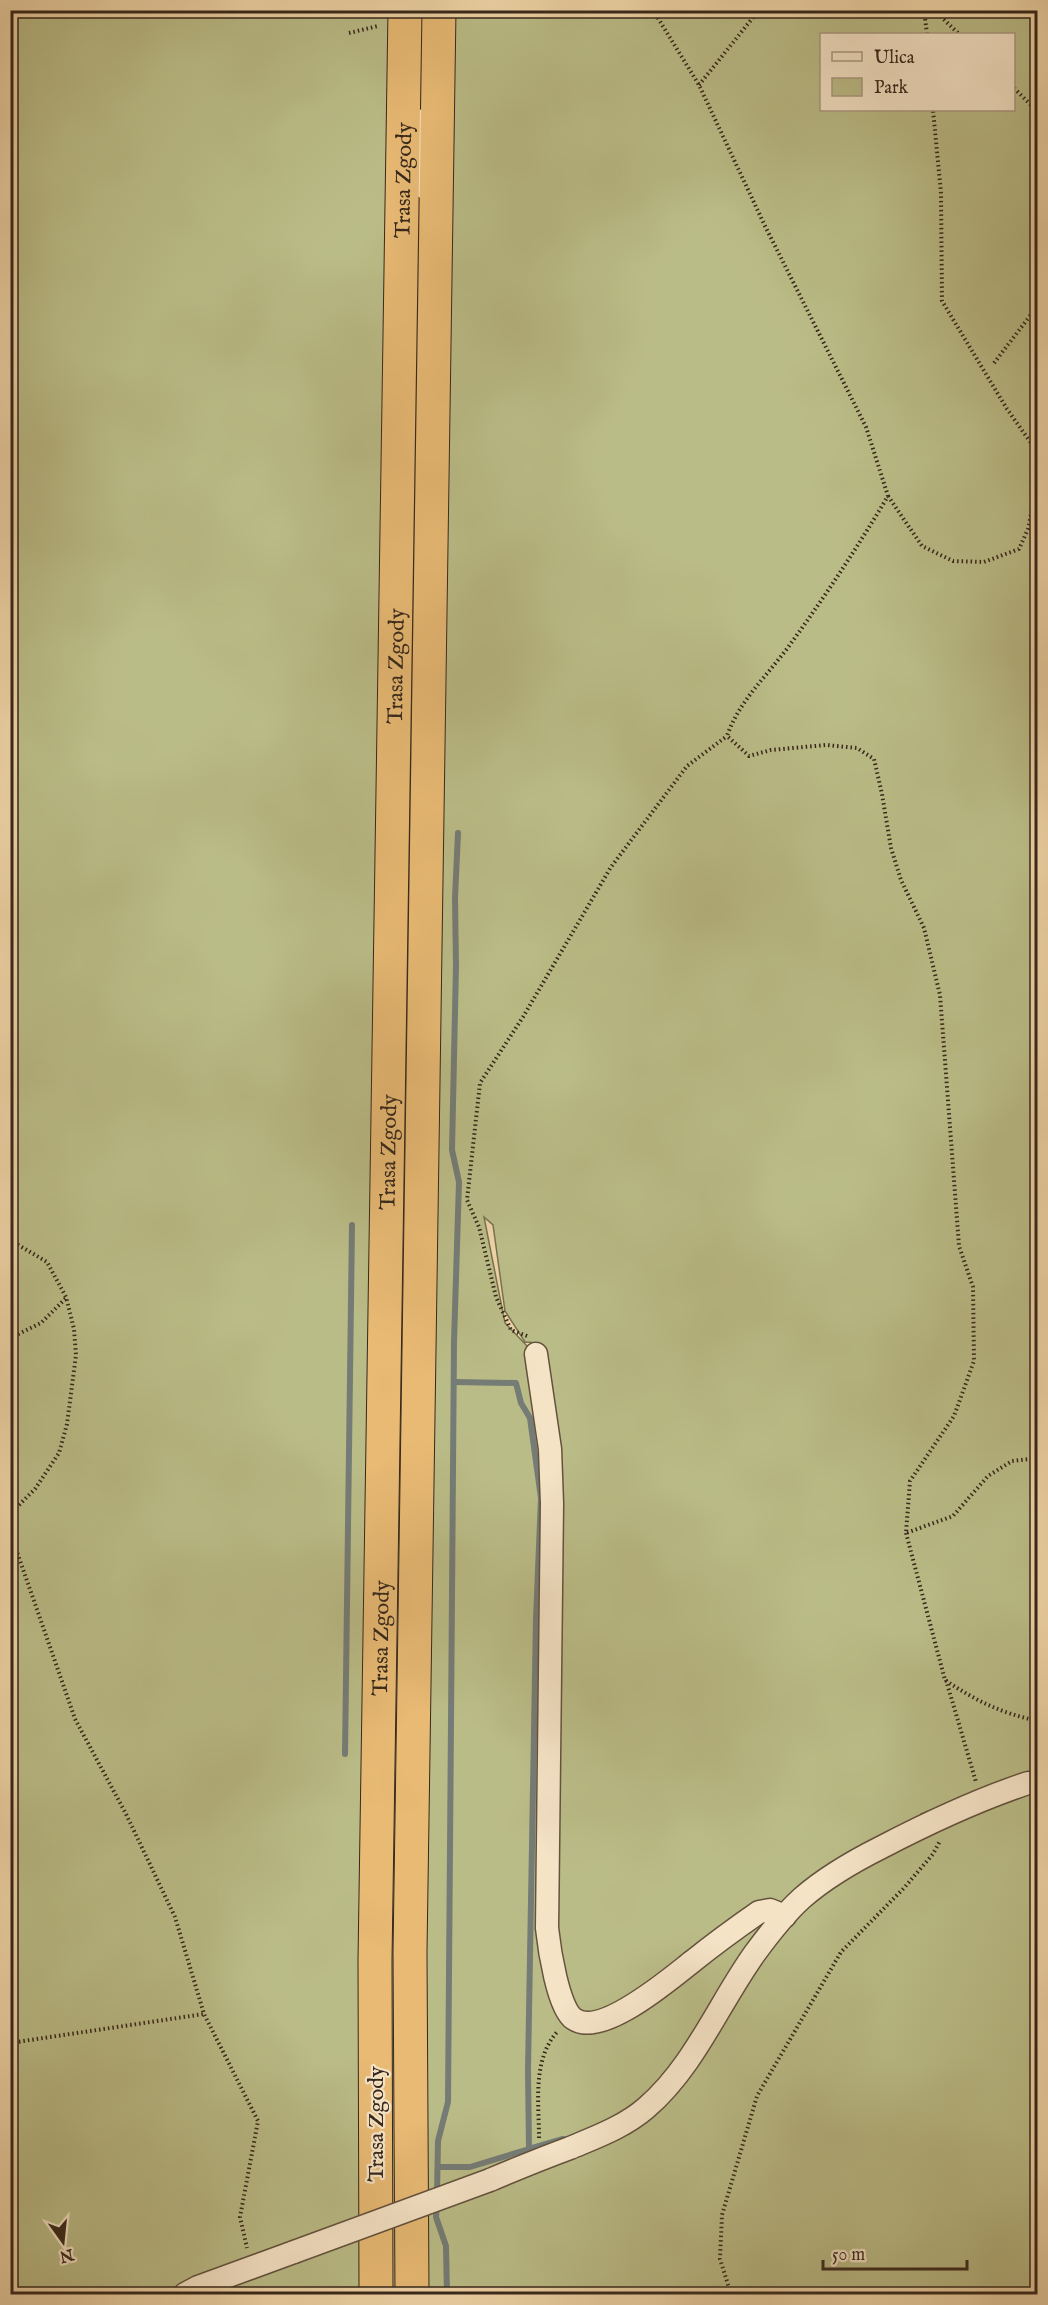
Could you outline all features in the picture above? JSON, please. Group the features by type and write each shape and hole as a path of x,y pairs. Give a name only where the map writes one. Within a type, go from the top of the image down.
{"highway":[{"name":"Trasa Zgody","path":"412,2295 410,1953 439,10"},
{"name":"Trasa Zgody","path":"376,2295 375,1960 400,265 396,27"}],"lane":[{"path":"396,27 420,153 436,264"},
{"path":"400,265 439,47"},
{"path":"536,1354 550,1449 552,1504 547,1928 550,1954 558,1986 571,2018 591,2022 620,2013 648,1996 759,1912 770,1910 785,1916"},
{"path":"185,2295 198,2287 490,2180 626,2123 660,2095 706,2031 755,1952 802,1898 830,1876 936,1819 981,1799 1028,1783"}],"path":[{"path":"653,10 699,85 765,226 866,427 888,496 922,546 953,561 984,561 1019,549 1028,529 1037,485 1036,450 1007,409 942,301 941,193 933,111"},
{"path":"699,85 759,10"},
{"path":"924,10 927,33"},
{"path":"934,10 958,33"},
{"path":"349,33 396,27"},
{"path":"1015,89 1038,112"},
{"path":"994,363 1033,312 1038,311"},
{"path":"536,1354 534,1336 529,1337 511,1330 496,1298 479,1227 468,1200 480,1083 523,1017 611,867 687,766 727,736 734,716 789,646 853,555 888,496"},
{"path":"727,736 749,756 771,750 826,745 857,748 874,759 891,848 901,880 924,928 940,995 959,1246 973,1287 974,1361 954,1416 910,1481 906,1533 945,1680 981,1799"},
{"path":"10,1240 47,1262 66,1297 74,1329 76,1354 67,1424 60,1453 35,1489 10,1514"},
{"path":"10,1338 40,1323 66,1297"},
{"path":"906,1533 953,1515 988,1476 1012,1461 1038,1458"},
{"path":"10,1532 75,1719 126,1814 175,1917 204,2014 258,2121 240,2217 251,2268"},
{"path":"945,1680 975,1700 1017,1717 1038,1721"},
{"path":"731,2295 720,2259 722,2216 757,2096 841,1952 904,1888 933,1854 940,1841 936,1819"},
{"path":"10,2043 204,2014"},
{"path":"539,2160 539,2068 550,2040 571,2018"}],"green space":[{"path":"11,11 1037,11 1037,1769 921,1814 926,1824 988,1801 1037,1789 1037,2294 11,2294","holes":["484,1217 493,1225 505,1311 525,1342 540,1343 527,1346 505,1323"]}],"waterway":[{"path":"437,2194 438,2141 448,2102 454,1342 459,1182 452,1150 458,833"},
{"path":"345,1754 352,1225"},
{"path":"438,2167 470,2167 529,2149 528,2070 536,1619 541,1498 530,1418 521,1403 516,1383 454,1382"},
{"path":"529,2149 563,2139"},
{"path":"437,2204 436,2217 446,2246 447,2294"}]}
